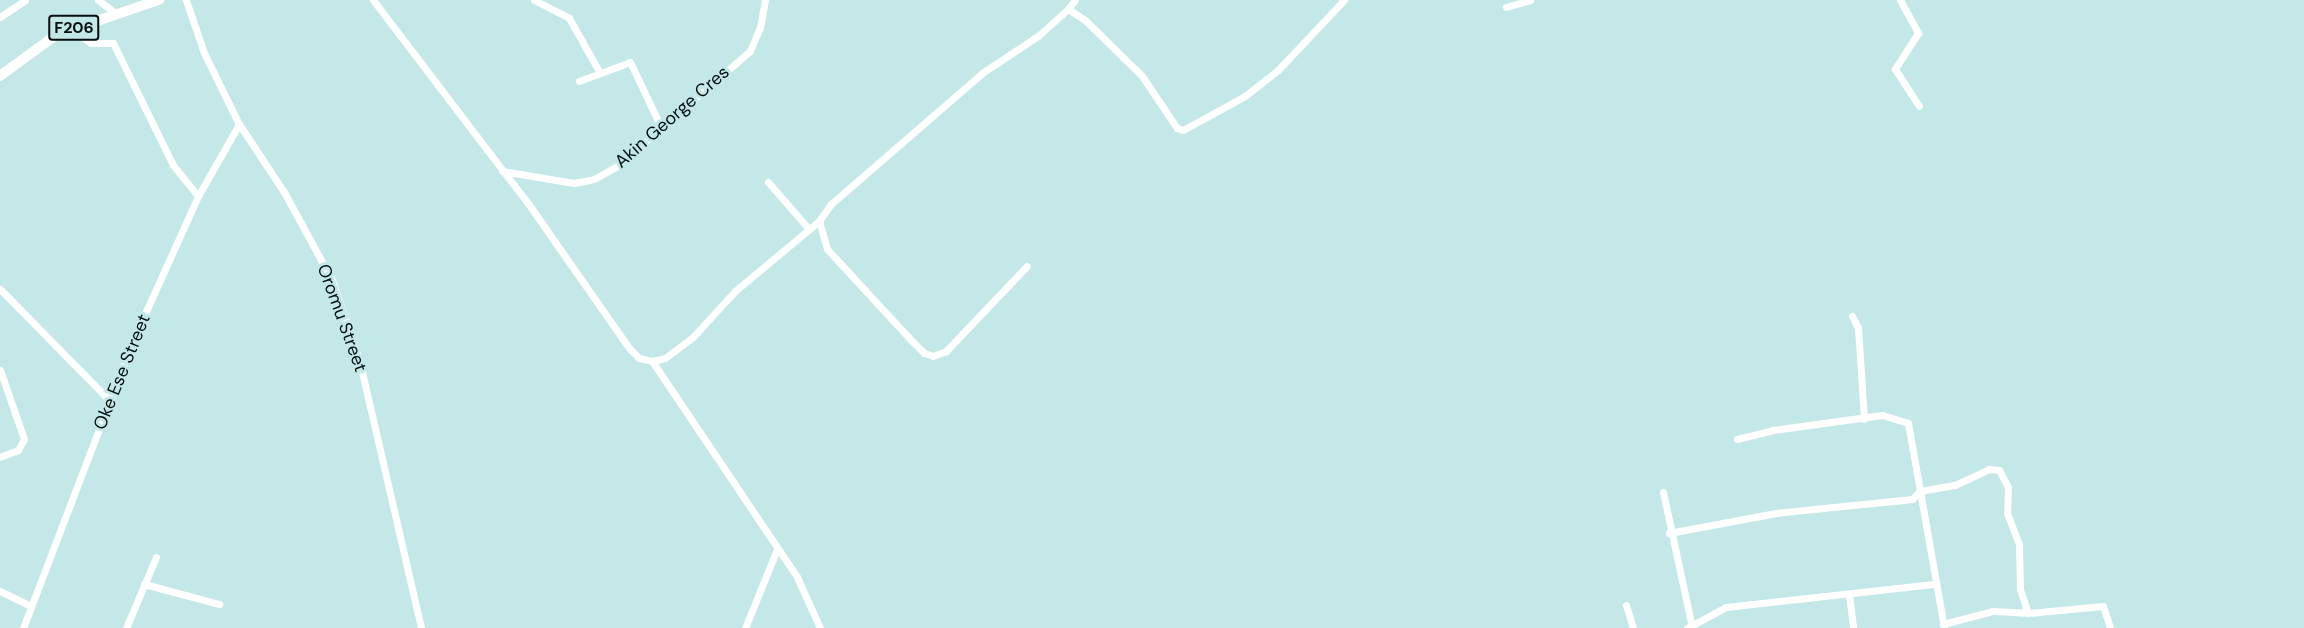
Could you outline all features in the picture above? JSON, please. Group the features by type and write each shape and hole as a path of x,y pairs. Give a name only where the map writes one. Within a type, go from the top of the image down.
{"main road":[{"name":"F206","path":"0,76 36,46 71,29 114,12 159,0"}],"street":[{"path":"0,17 25,0"},
{"path":"98,0 114,12"},
{"name":"Oromu Street","path":"186,0 204,53 239,123 284,192 332,280 359,359 421,628"},
{"path":"373,0 502,171 629,348 639,358 652,361 665,358 693,337 735,291 819,221 831,204 982,74 1038,36 1075,0"},
{"path":"534,0 569,18 600,73"},
{"name":"Akin George Cres","path":"502,171 554,182 594,179 615,167 750,51 760,28 765,0"},
{"path":"1068,9 1085,20 1142,76 1177,128 1183,130 1245,96 1278,70 1344,0"},
{"path":"1506,7 1530,0"},
{"path":"1900,0 1918,33 1895,69 1920,106"},
{"path":"71,29 91,43 113,44 173,165 198,196"},
{"path":"579,81 630,62 661,128"},
{"name":"Oke Ese Street","path":"23,628 109,400 198,196 239,123"},
{"path":"768,182 809,229"},
{"path":"819,221 826,249 909,338 924,353 933,356 946,351 1027,266"},
{"path":"0,289 109,400"},
{"path":"1852,316 1858,328 1864,419"},
{"path":"652,361 797,577 820,628"},
{"path":"0,370 24,439 18,450 0,457"},
{"path":"1737,439 1773,430 1893,416 1908,423 1943,626 1993,611 2028,613 2103,606 2110,628"},
{"path":"1669,532 1776,513 1912,499 1920,491 1955,485 1989,469 2005,475 2007,513 2019,545 2020,589 2028,613"},
{"path":"1663,492 1689,626 1726,607 1934,584"},
{"path":"745,628 777,549"},
{"path":"126,628 156,557"},
{"path":"144,584 219,604"},
{"path":"0,591 31,606"},
{"path":"1849,594 1853,628"},
{"path":"1626,605 1633,628"}]}
